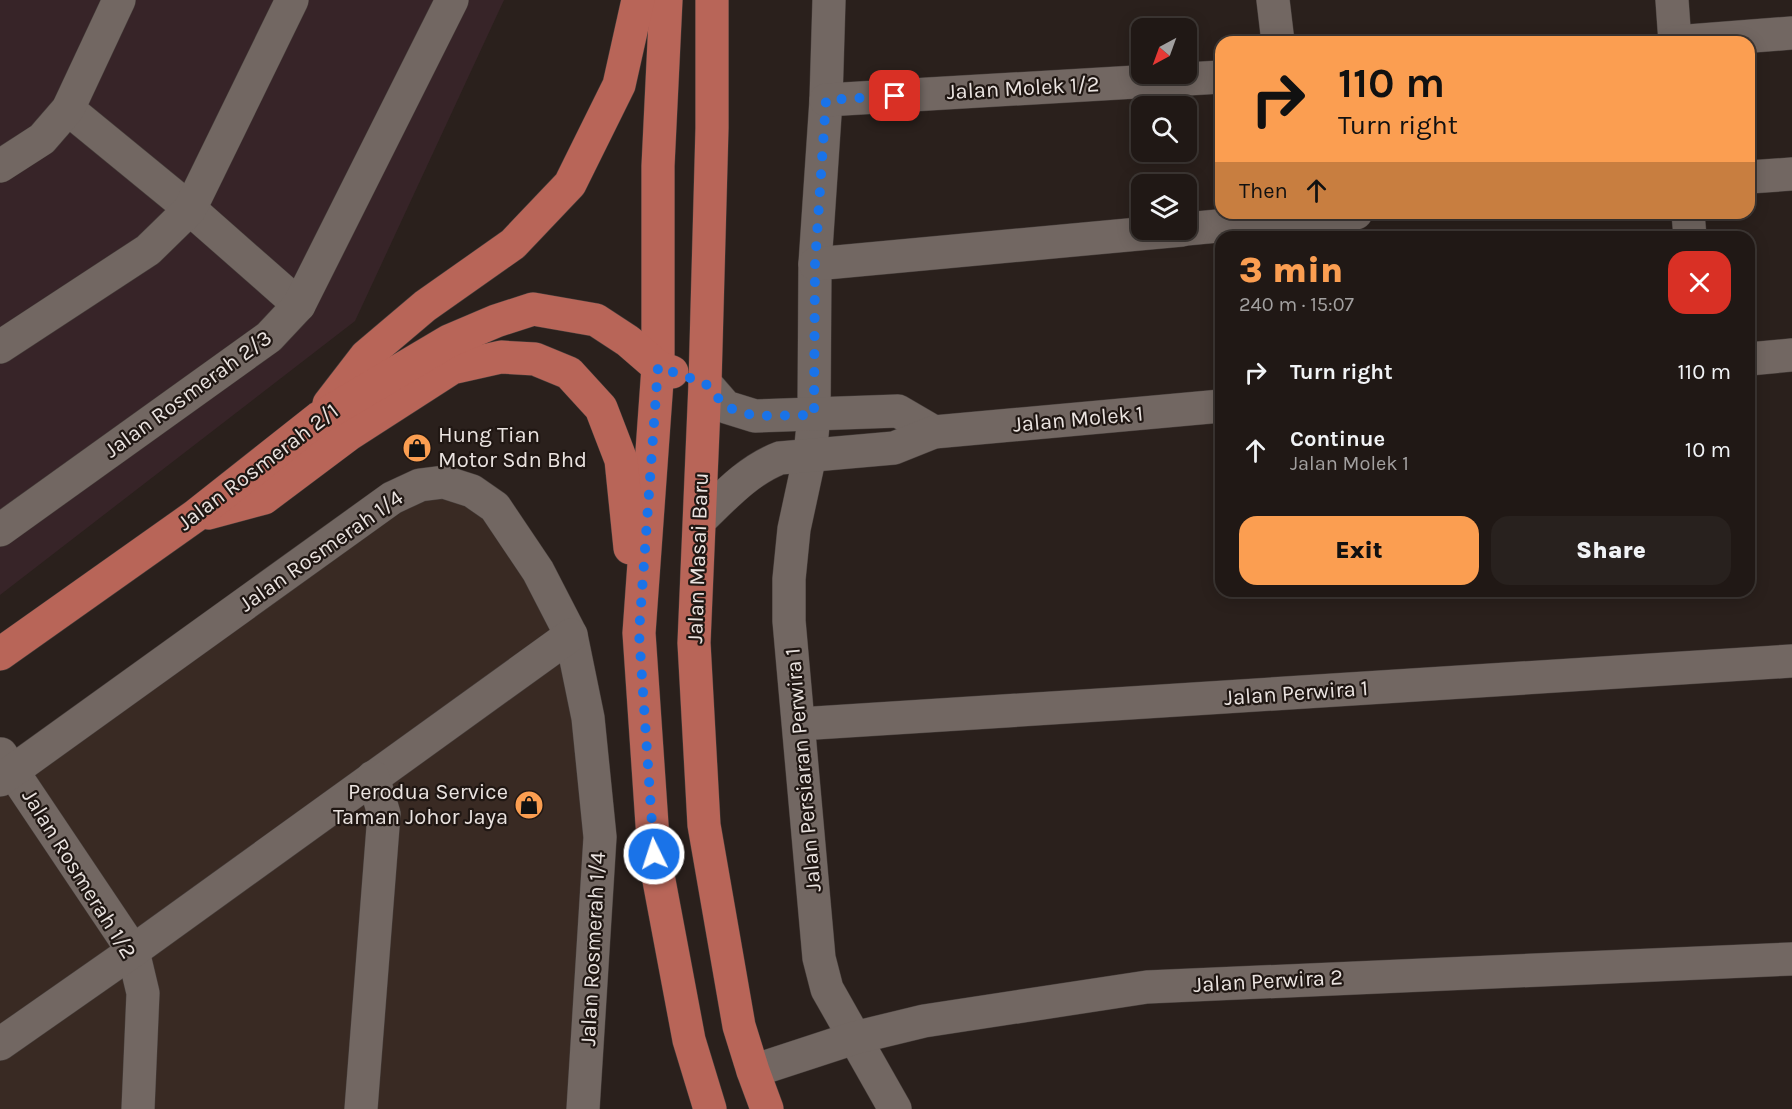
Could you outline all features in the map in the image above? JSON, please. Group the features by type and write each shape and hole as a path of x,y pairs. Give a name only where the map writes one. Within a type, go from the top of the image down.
{"main road":[{"path":"319,418 366,356 425,306 513,244 570,184 619,85 638,0"},
{"path":"639,633 658,367 658,166 666,0"},
{"name":"Jalan Masai Baru","path":"712,0 712,128 705,383 694,643 704,825 739,1026 767,1109"},
{"name":"Jalan Rosmerah 2/1","path":"0,654 195,516 319,418 449,341 496,321 534,309 596,320 628,341 658,367"},
{"path":"195,516 264,498 348,435 453,368 501,357 535,359 569,373 601,408 621,460 639,633 654,854 689,1040 710,1109"},
{"path":"658,367 705,383"}],"street":[{"path":"0,166 42,139 68,109 119,0"},
{"path":"0,346 148,250 190,209 292,0"},
{"name":"Jalan Rosmerah 2/3","path":"0,530 269,337 299,305 452,0"},
{"name":"Jalan Persiaran Perwira 1","path":"829,0 826,100 815,264 814,415 810,455 794,529 789,579 789,621 819,958 827,989 895,1109"},
{"path":"1273,0 1277,36"},
{"path":"1672,0 1675,36"},
{"path":"1753,36 1792,33"},
{"name":"Jalan Molek 1/2","path":"826,100 1215,77"},
{"path":"68,109 190,209 299,305"},
{"path":"1755,177 1792,174"},
{"path":"1197,228 1292,219"},
{"path":"815,264 1131,234"},
{"path":"1755,358 1792,355"},
{"path":"705,383 726,407 755,416 898,411 934,432"},
{"name":"Jalan Molek 1","path":"700,520 732,490 765,464 780,458 894,448 934,432 1215,407"},
{"name":"Jalan Rosmerah 1/4","path":"4,768 392,498 420,485 444,482 472,491 495,507 538,571 571,635 588,718 600,837 583,1109"},
{"path":"0,1044 133,951 571,635"},
{"name":"Jalan Perwira 1","path":"799,724 1792,661"},
{"name":"Jalan Rosmerah 1/2","path":"4,768 133,951 143,993 138,1109"},
{"path":"361,1109 384,814 373,777"},
{"name":"Jalan Perwira 2","path":"753,1071 854,1038 924,1021 1147,987 1792,959"}],"shaded area":[{"path":"0,0 504,0 355,321 0,595"},
{"path":"443,491 484,515 559,634 589,835 570,1109 0,1109 0,795 394,509"}],"place":[{"name":"Hung Tian Motor Sdn Bhd","path":"417,448"},
{"name":"Perodua Service Taman Johor Jaya","path":"529,805"}],"route":[{"path":"654,854 639,633 658,367 705,383 726,407 755,416 814,415 815,264 826,100 895,96"}]}
